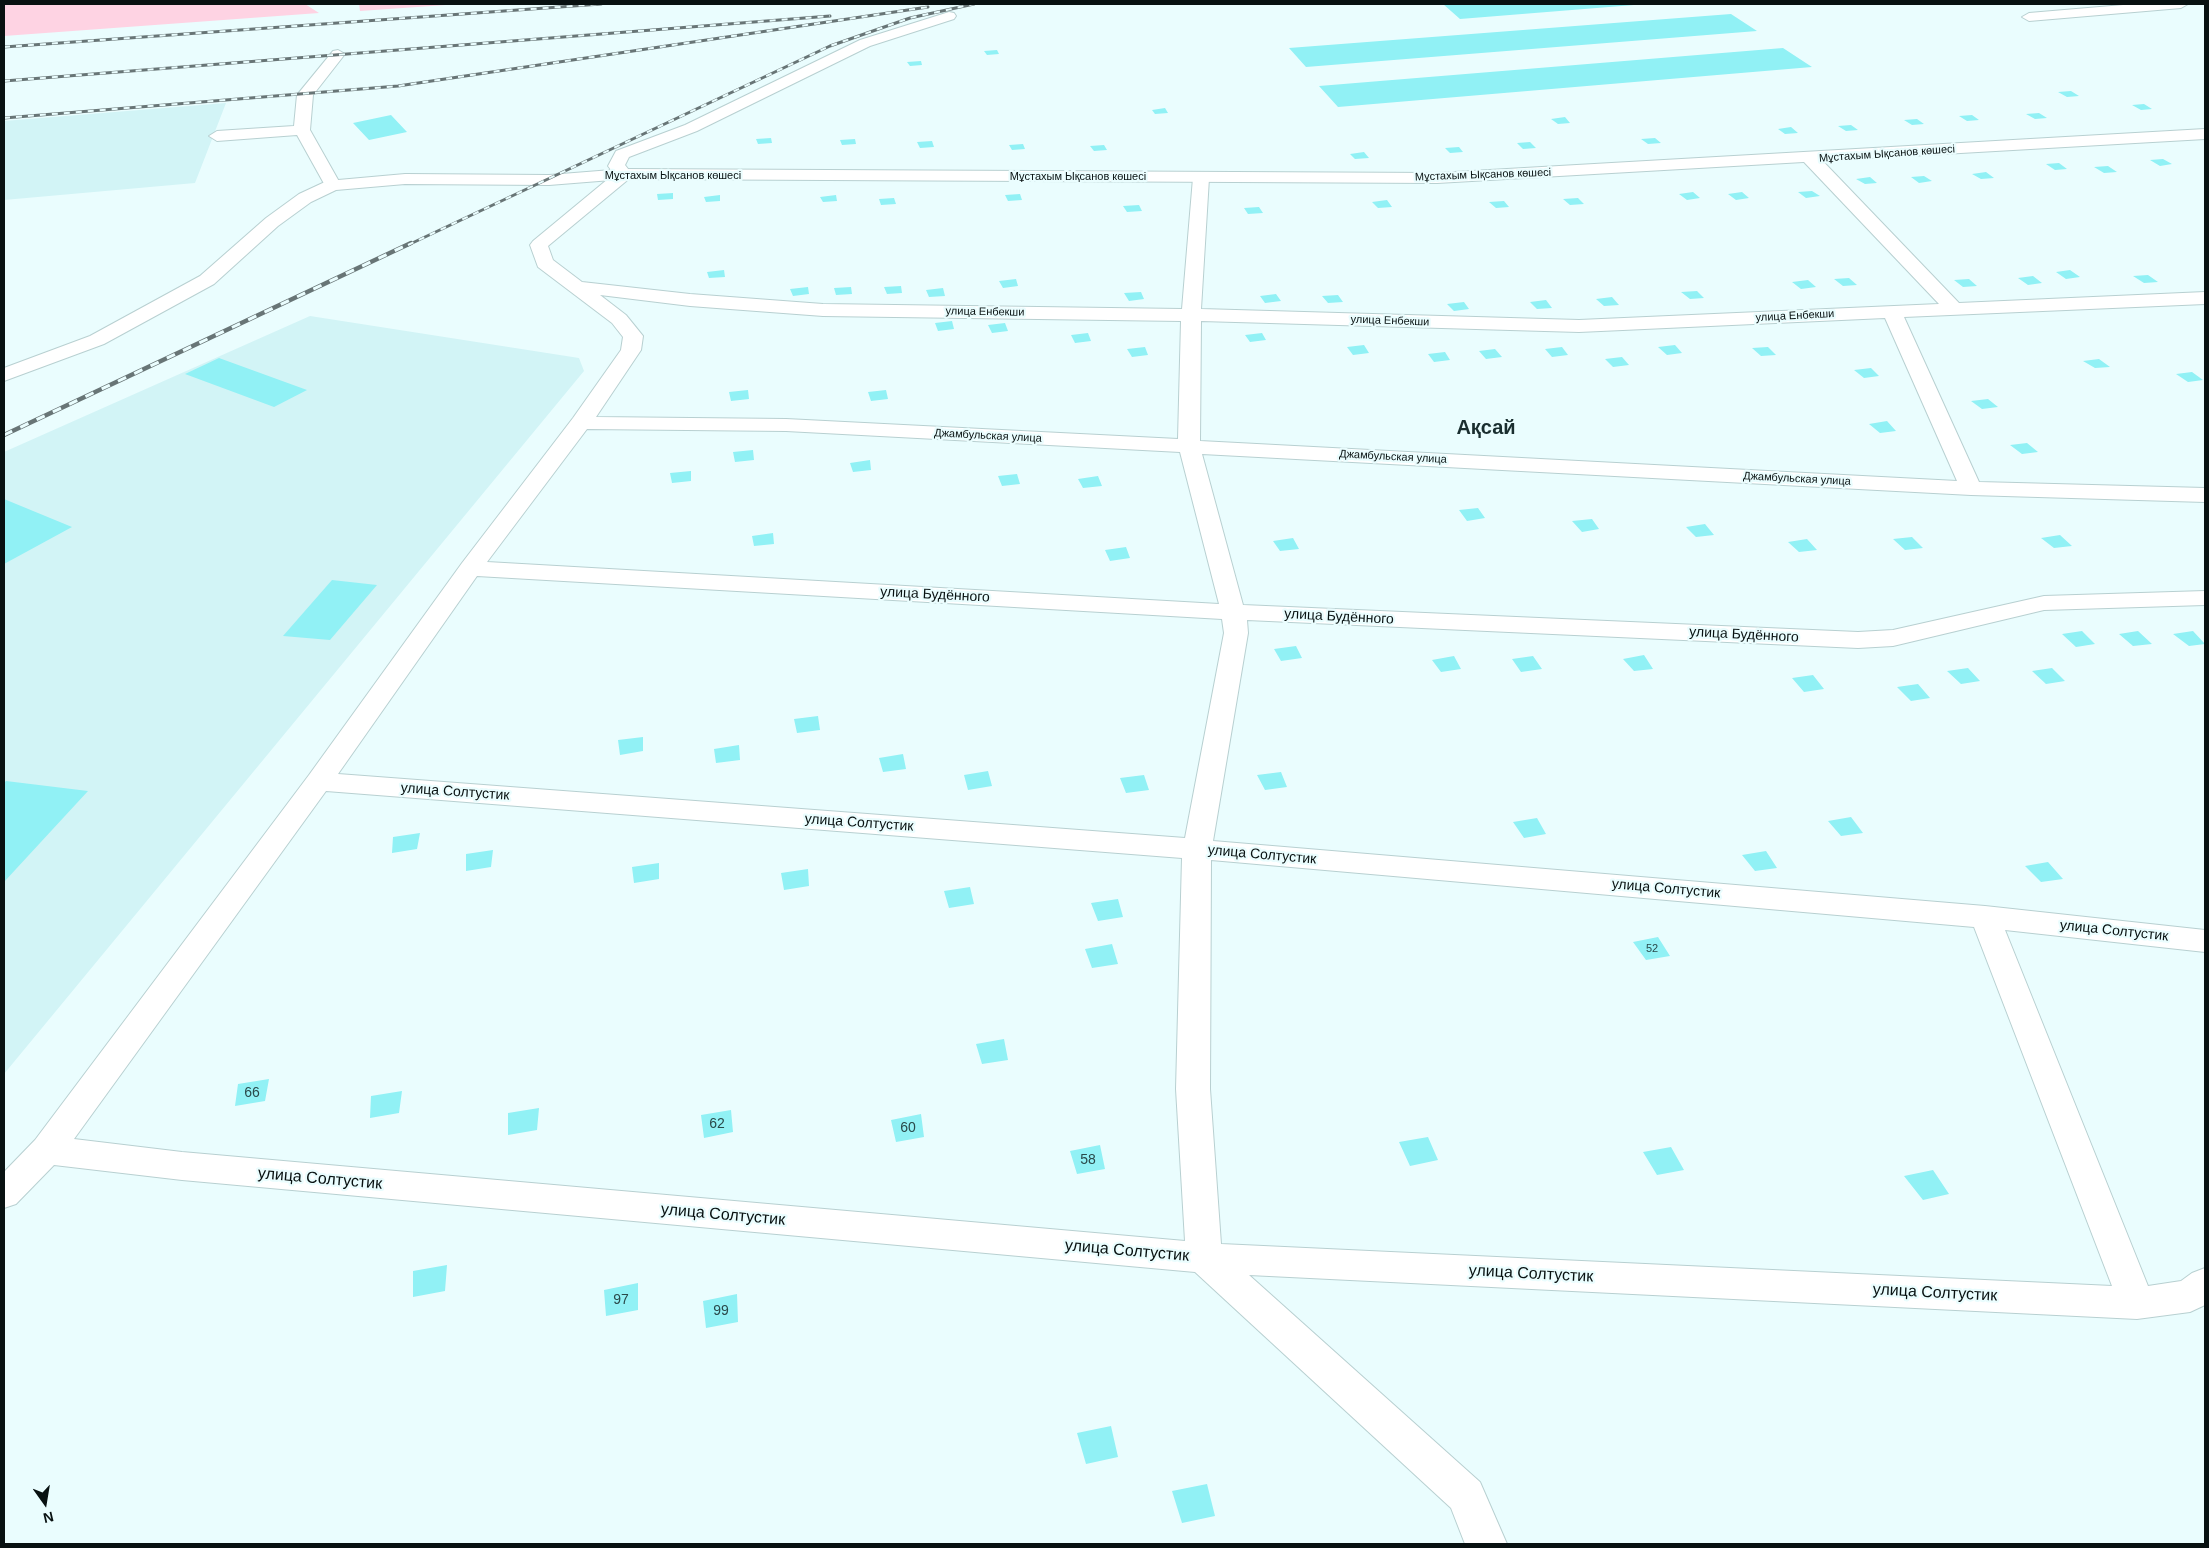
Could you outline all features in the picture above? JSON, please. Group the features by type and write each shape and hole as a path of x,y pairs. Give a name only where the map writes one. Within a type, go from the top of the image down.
{"street":[{"path":"2029,17 2181,4"},
{"path":"4,1194 47,1150 318,781 470,568 580,423 631,350 633,336 618,319 545,263 540,245 624,174 616,166 622,154 691,128 865,43 949,16"},
{"path":"334,185 302,130 305,95 338,54"},
{"path":"217,136 302,130"},
{"name":"Мұстахым Ықсанов көшесі","path":"4,374 97,340 207,280 272,222 305,198 334,185 406,179 549,180 624,174 1437,178 2205,134"},
{"path":"1810,158 1954,309"},
{"path":"1201,178 1191,315 1189,446 1233,612 1236,633 1198,849 1193,1089 1204,1258 1466,1494 1486,1544"},
{"name":"улица Енбекши","path":"575,287 690,300 822,310 1191,315 1579,326 2205,298"},
{"path":"1892,312 1971,488"},
{"name":"Джамбульская улица","path":"580,423 786,425 1971,488 2205,495"},
{"name":"улица Будённого","path":"470,568 1233,612 1858,640 1893,638 2044,603 2205,598"},
{"name":"улица Солтустик","path":"318,781 1198,849 1985,916 2205,941"},
{"path":"1985,916 2136,1303"},
{"name":"улица Солтустик","path":"47,1150 182,1166 1204,1258 2136,1303 2190,1296 2205,1284"}],"shaded area":[{"path":"4,4 305,4 319,13 4,36"},
{"path":"359,4 460,4 360,11"},
{"path":"226,103 195,183 4,200 4,121"},
{"path":"310,316 579,358 584,371 4,1074 4,452"}],"building":[{"path":"1443,4 1634,4 1634,5 1460,19"},
{"path":"1731,14 1757,31 1306,67 1289,48"},
{"path":"1783,48 1812,67 1338,107 1319,86"},
{"path":"997,50 999,54 987,55 984,51"},
{"path":"921,61 922,65 910,66 907,62"},
{"path":"2071,91 2079,96 2067,97 2058,92"},
{"path":"2144,104 2152,109 2141,110 2132,105"},
{"path":"1165,108 1168,113 1155,114 1152,110"},
{"path":"2039,113 2047,118 2035,119 2026,114"},
{"path":"391,115 407,132 369,140 353,123"},
{"path":"1972,115 1979,120 1967,121 1959,116"},
{"path":"1565,117 1570,123 1558,124 1551,119"},
{"path":"1917,119 1924,124 1912,125 1904,120"},
{"path":"1851,125 1858,130 1846,131 1838,126"},
{"path":"1791,127 1798,133 1785,134 1778,129"},
{"path":"771,138 772,143 758,144 756,139"},
{"path":"1655,138 1661,143 1648,144 1641,139"},
{"path":"855,139 856,144 842,145 840,140"},
{"path":"932,141 934,147 920,148 917,142"},
{"path":"1530,142 1536,148 1523,149 1517,143"},
{"path":"1023,144 1025,149 1012,150 1009,145"},
{"path":"1104,145 1107,150 1094,151 1090,146"},
{"path":"1459,147 1463,152 1450,153 1445,148"},
{"path":"1364,152 1369,158 1355,159 1350,154"},
{"path":"2163,159 2172,164 2160,166 2150,160"},
{"path":"2059,163 2067,169 2055,170 2046,164"},
{"path":"2108,166 2117,172 2104,173 2094,167"},
{"path":"1986,172 1994,178 1981,179 1972,174"},
{"path":"1924,176 1932,181 1919,183 1911,177"},
{"path":"1870,177 1877,183 1865,184 1856,179"},
{"path":"1812,191 1820,196 1806,198 1798,192"},
{"path":"1693,192 1700,198 1687,200 1679,194"},
{"path":"1742,192 1749,198 1736,200 1728,194"},
{"path":"673,193 673,199 658,200 657,194"},
{"path":"1020,194 1022,200 1008,201 1005,195"},
{"path":"720,195 720,201 706,202 704,197"},
{"path":"836,195 837,201 823,202 820,197"},
{"path":"894,198 896,204 881,205 879,199"},
{"path":"1578,198 1584,204 1570,205 1563,199"},
{"path":"1387,200 1392,207 1378,208 1372,202"},
{"path":"1504,201 1509,207 1496,208 1489,202"},
{"path":"1139,205 1142,211 1127,212 1123,206"},
{"path":"1259,207 1263,213 1248,214 1244,208"},
{"path":"724,270 725,277 709,278 707,272"},
{"path":"2070,270 2080,277 2066,279 2056,272"},
{"path":"2148,275 2158,282 2144,283 2133,276"},
{"path":"2033,276 2042,283 2028,285 2018,278"},
{"path":"1849,278 1857,285 1843,286 1834,279"},
{"path":"1016,279 1018,286 1003,288 999,281"},
{"path":"1969,279 1977,286 1963,287 1954,280"},
{"path":"1808,280 1816,287 1801,289 1792,282"},
{"path":"901,286 902,293 887,294 884,287"},
{"path":"808,287 809,294 793,296 790,289"},
{"path":"851,287 852,294 836,295 834,288"},
{"path":"943,288 945,296 929,297 926,290"},
{"path":"1697,291 1704,298 1690,299 1681,292"},
{"path":"1141,292 1144,299 1129,301 1124,293"},
{"path":"1276,294 1281,301 1265,303 1260,296"},
{"path":"1338,295 1343,302 1328,303 1322,296"},
{"path":"1612,297 1619,305 1604,306 1596,299"},
{"path":"1546,300 1552,308 1537,309 1530,302"},
{"path":"1464,302 1469,309 1454,311 1447,304"},
{"path":"952,321 954,329 938,331 935,323"},
{"path":"1005,323 1008,331 992,333 988,325"},
{"path":"1088,333 1091,341 1075,343 1071,335"},
{"path":"1262,333 1266,340 1250,342 1245,335"},
{"path":"1364,345 1369,353 1353,355 1347,347"},
{"path":"1675,345 1682,353 1667,355 1658,347"},
{"path":"1145,347 1148,355 1132,357 1127,349"},
{"path":"1562,347 1568,355 1552,357 1545,349"},
{"path":"1768,347 1776,355 1761,356 1752,348"},
{"path":"1495,349 1502,357 1486,359 1479,351"},
{"path":"1445,352 1450,360 1434,362 1428,354"},
{"path":"1622,357 1629,365 1613,367 1605,359"},
{"path":"219,358 307,390 274,407 185,374"},
{"path":"2099,359 2110,367 2095,368 2083,361"},
{"path":"1871,368 1879,376 1864,378 1854,370"},
{"path":"2192,372 2203,380 2188,382 2176,374"},
{"path":"748,390 749,399 731,401 729,392"},
{"path":"886,390 888,399 871,401 868,392"},
{"path":"1988,399 1998,407 1982,409 1971,401"},
{"path":"1887,421 1896,431 1880,433 1869,424"},
{"path":"2027,443 2038,452 2022,454 2010,445"},
{"path":"753,450 754,460 735,462 733,452"},
{"path":"870,460 871,470 853,472 850,463"},
{"path":"691,471 691,481 672,483 670,473"},
{"path":"1017,474 1020,484 1002,486 998,476"},
{"path":"1098,476 1102,486 1083,488 1078,479"},
{"path":"4,499 72,527 4,564"},
{"path":"1478,508 1485,518 1467,521 1459,510"},
{"path":"1592,519 1599,529 1582,532 1572,521"},
{"path":"1705,524 1714,535 1696,537 1686,527"},
{"path":"773,533 774,544 754,546 752,536"},
{"path":"2060,535 2072,546 2054,548 2041,538"},
{"path":"1912,537 1923,548 1905,550 1893,539"},
{"path":"1293,538 1299,549 1280,551 1273,541"},
{"path":"1807,539 1817,550 1799,552 1788,542"},
{"path":"1126,547 1130,558 1110,561 1105,550"},
{"path":"332,580 377,585 330,640 283,636"},
{"path":"2082,631 2095,644 2076,647 2062,634"},
{"path":"2138,631 2152,644 2133,646 2119,634"},
{"path":"2193,631 2205,644 2189,646 2173,634"},
{"path":"1296,646 1302,658 1281,661 1274,649"},
{"path":"1644,655 1653,669 1634,671 1623,659"},
{"path":"1454,656 1461,669 1441,672 1432,660"},
{"path":"1533,656 1542,669 1521,672 1512,659"},
{"path":"1968,668 1980,681 1961,684 1947,671"},
{"path":"2052,668 2065,681 2046,684 2032,671"},
{"path":"1813,675 1824,689 1804,692 1792,678"},
{"path":"1918,684 1930,698 1911,701 1897,687"},
{"path":"818,716 820,730 797,733 794,719"},
{"path":"643,737 643,751 620,755 618,740"},
{"path":"739,745 740,760 716,763 714,749"},
{"path":"903,754 906,769 883,772 879,758"},
{"path":"988,771 992,786 968,790 964,775"},
{"path":"1281,772 1287,787 1265,790 1257,775"},
{"path":"1144,775 1149,790 1126,793 1120,778"},
{"path":"6,781 88,791 4,882 4,783"},
{"path":"1851,817 1863,833 1841,836 1828,821"},
{"path":"1537,818 1546,834 1524,838 1513,822"},
{"path":"420,833 417,849 392,853 393,837"},
{"path":"493,850 491,867 466,871 466,854"},
{"path":"1766,851 1777,868 1755,871 1742,855"},
{"path":"2048,862 2063,879 2041,882 2025,866"},
{"path":"659,863 659,879 634,883 632,867"},
{"path":"808,869 809,886 784,890 781,873"},
{"path":"970,887 974,904 949,908 944,891"},
{"path":"1118,899 1123,917 1098,921 1091,903"},
{"path":"1658,937 1670,956 1646,960 1633,942"},
{"path":"1112,944 1118,964 1092,968 1085,949"},
{"path":"1004,1039 1008,1060 982,1064 976,1044"},
{"path":"269,1079 265,1101 235,1106 238,1084"},
{"path":"402,1091 399,1113 370,1118 371,1096"},
{"path":"539,1108 537,1130 508,1135 508,1113"},
{"path":"731,1110 733,1132 704,1138 701,1115"},
{"path":"921,1114 924,1137 896,1142 891,1120"},
{"path":"1428,1137 1438,1160 1410,1166 1399,1142"},
{"path":"1100,1145 1105,1169 1077,1174 1070,1151"},
{"path":"1671,1147 1684,1170 1657,1175 1643,1152"},
{"path":"1933,1170 1949,1194 1923,1200 1904,1176"},
{"path":"447,1265 445,1291 413,1297 413,1271"},
{"path":"638,1283 638,1310 606,1316 604,1290"},
{"path":"737,1294 738,1322 706,1328 703,1301"},
{"path":"1111,1426 1118,1457 1086,1464 1077,1433"},
{"path":"1207,1484 1215,1516 1182,1523 1172,1491"}],"railway":[{"path":"4,47 601,4"},
{"path":"408,245 830,46 910,18 974,4"},
{"path":"4,118 398,86 928,7"},
{"path":"4,81 830,16"},
{"path":"4,435 411,243"}],"district":[{"name":"Ақсай","path":"1486,428"}]}
